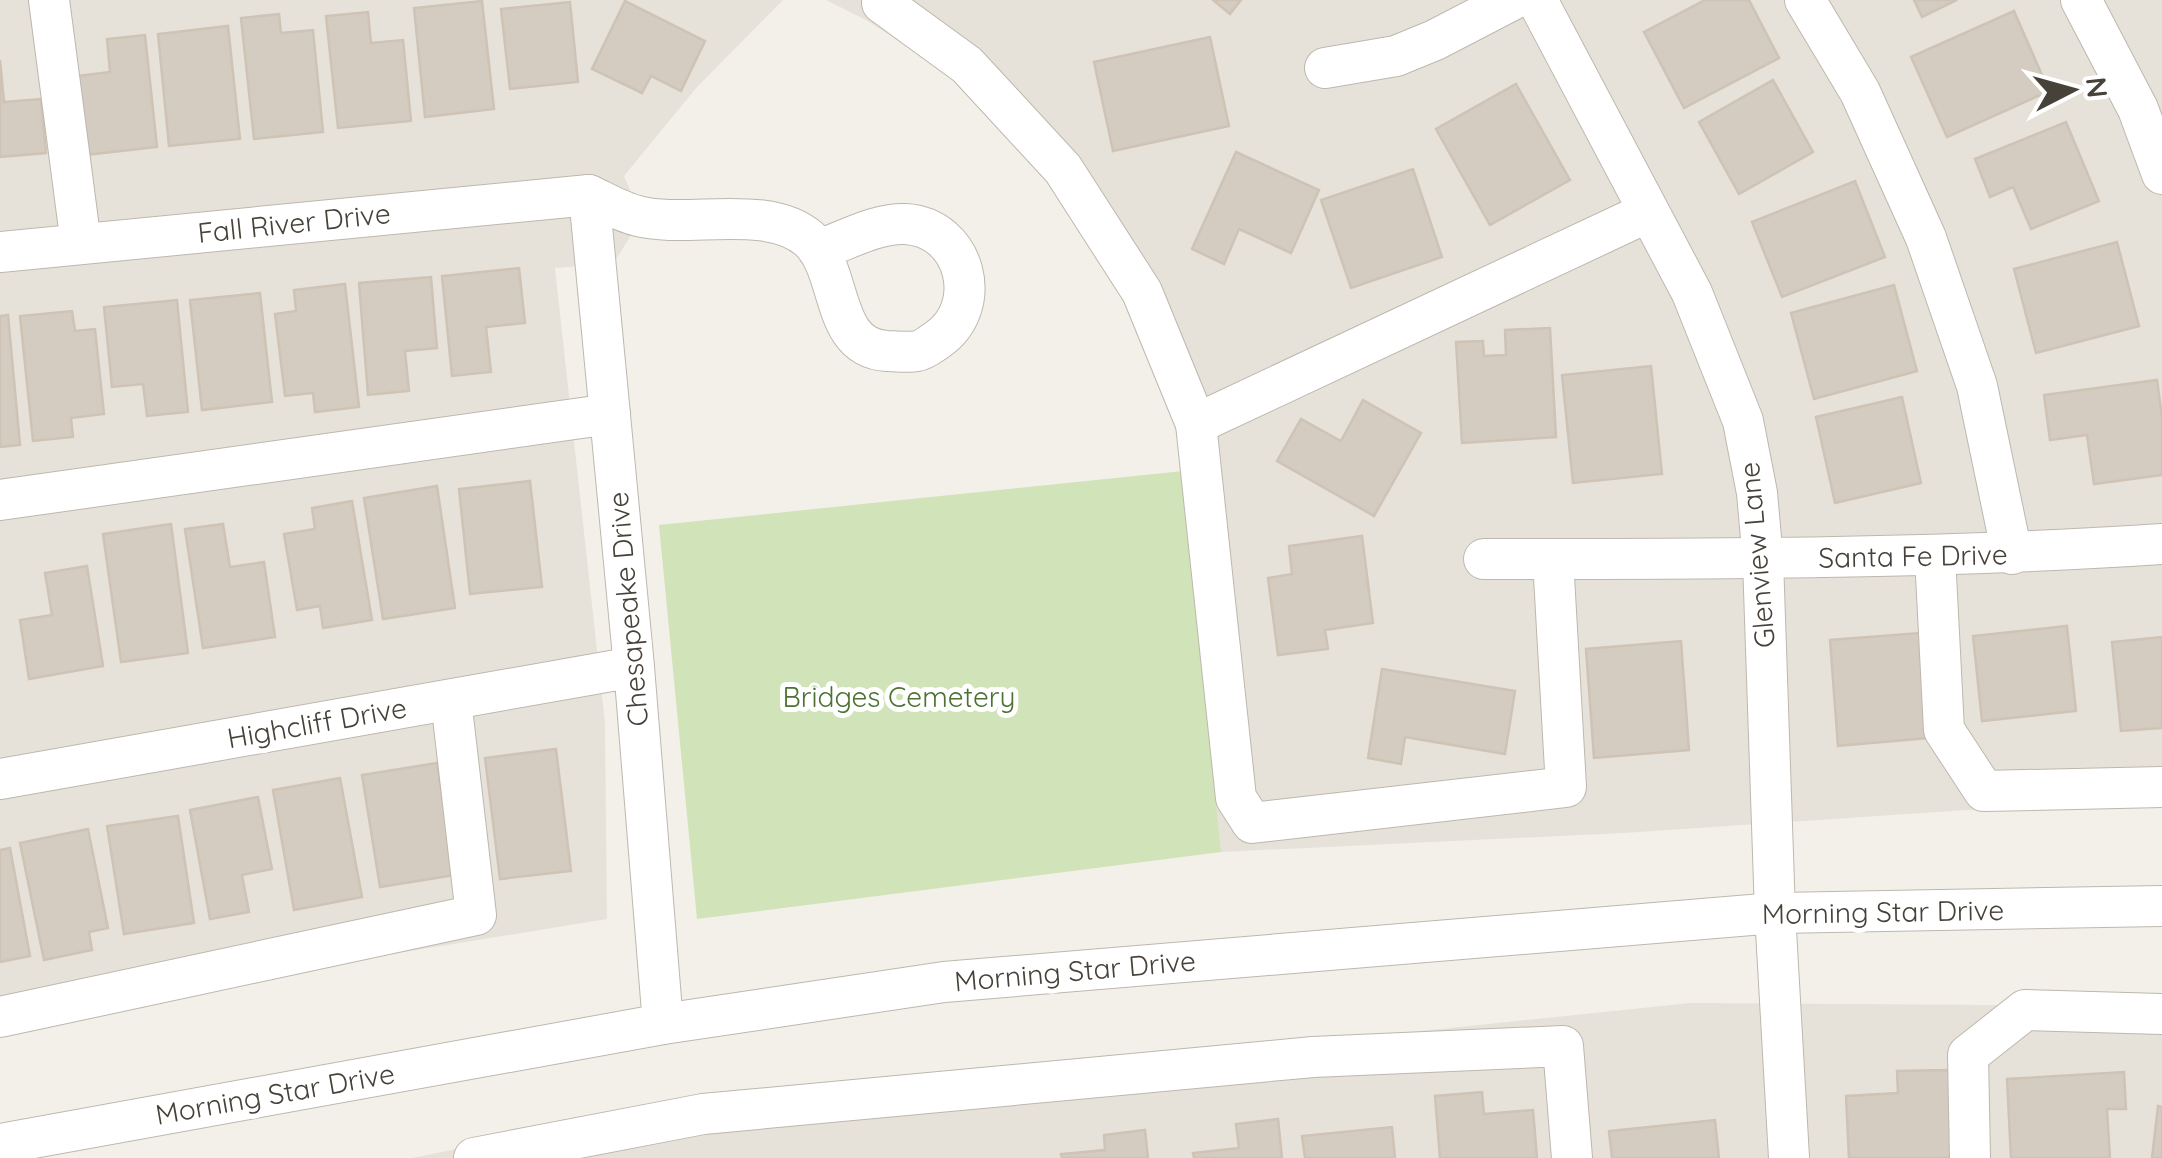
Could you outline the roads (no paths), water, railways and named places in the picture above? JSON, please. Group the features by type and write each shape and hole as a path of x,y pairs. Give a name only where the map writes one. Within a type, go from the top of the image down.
{"street":[{"path":"48,0 81,244"},
{"path":"1325,68 1396,56 1512,0"},
{"name":"Glenview Lane","path":"1536,0 1692,293 1742,422 1757,493 1763,560 1775,912 1789,1158"},
{"path":"1806,0 1860,92 1926,238 1977,386 2012,554"},
{"path":"2081,0 2138,109 2162,174"},
{"path":"880,1 967,66 1063,169 1142,292 1196,424 1236,798 1252,822 1566,788 1553,559"},
{"path":"588,195 639,217 773,222 808,238 818,250"},
{"name":"Fall River Drive","path":"0,252 588,195"},
{"name":"Chesapeake Drive","path":"588,195 634,667 663,1024"},
{"path":"1196,424 1648,212"},
{"path":"0,500 610,414"},
{"name":"Santa Fe Drive","path":"1484,559 1763,560 2012,554 2162,544"},
{"path":"1935,556 1944,730 1984,790 2162,788"},
{"name":"Highcliff Drive","path":"0,779 634,667"},
{"path":"0,1017 476,915 451,700"},
{"name":"Morning Star Drive","path":"0,1144 663,1024 944,982 1775,912 2162,906"},
{"path":"1970,1158 1968,1056 2024,1010 2162,1014"},
{"path":"474,1158 703,1114 1313,1057 1563,1046 1572,1158"}],"park label":[{"name":"Bridges Cemetery","path":"899,697"}]}
